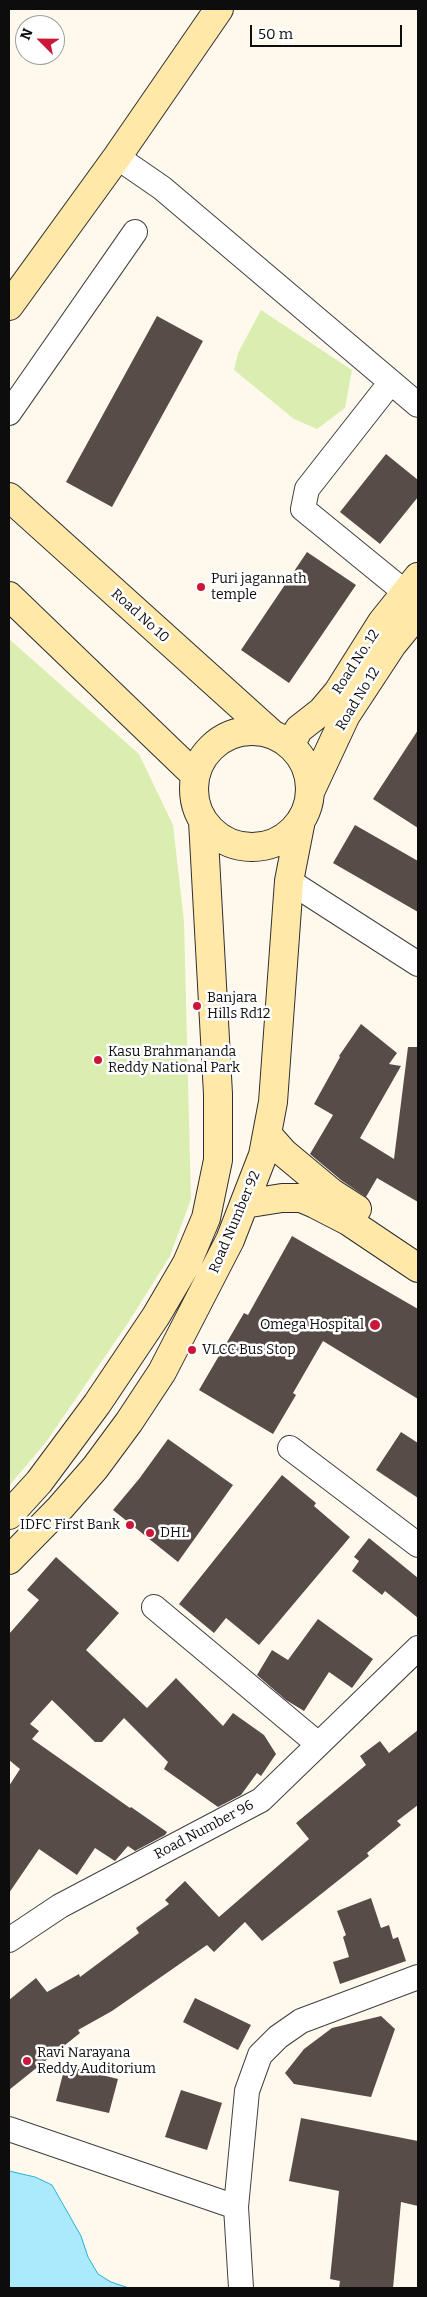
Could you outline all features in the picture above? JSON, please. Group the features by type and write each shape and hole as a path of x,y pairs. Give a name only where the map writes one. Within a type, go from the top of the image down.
{"main road":[{"path":"9,306 117,157 219,9"},
{"name":"Road No 10","path":"9,497 281,739"},
{"name":"Road No. 12","path":"281,739 322,711 338,692 382,622 414,594"},
{"name":"Road No 12","path":"310,792 346,715 392,646 414,594"},
{"path":"9,596 195,775"},
{"path":"253,731 281,739 306,766 310,792 301,820 288,834 272,844 252,847 234,844 225,840 216,835 204,821 196,807 195,775 203,757 217,743 234,734 253,731"},
{"name":"Road Number 92","path":"9,1560 60,1508 129,1422 162,1372 230,1240 263,1155 273,1102 289,881 301,820"},
{"name":"Road Number 92","path":"9,1515 39,1482 97,1404 156,1316 187,1263 206,1218 218,1160 212,967 204,821"},
{"path":"267,1134 284,1153 332,1193 418,1249"},
{"path":"244,1204 282,1198 301,1198 348,1221 418,1268"},
{"path":"132,1352 162,1372"}],"street":[{"path":"117,157 162,188 418,405"},
{"path":"9,413 135,232"},
{"path":"391,382 306,489 303,509 414,594"},
{"path":"289,881 418,964"},
{"path":"290,1448 418,1545"},
{"path":"154,1607 318,1744"},
{"name":"Road Number 96","path":"9,1940 60,1906 261,1800 418,1648"},
{"path":"242,2288 236,2207 247,2091 260,2055 278,2037 301,2021 418,1977"},
{"path":"9,2129 236,2207"}],"green space":[{"path":"261,310 352,370 345,408 317,429 294,419 234,370 238,353"},
{"name":"Kasu Brahmananda Reddy National Park","path":"9,639 139,754 173,825 184,921 191,1199 170,1256 128,1323 46,1442 9,1486"}],"water":[{"path":"9,2171 35,2177 52,2185 81,2236 88,2257 98,2274 111,2282 129,2288 9,2288"}],"building":[{"path":"157,316 203,341 112,507 66,482"},
{"path":"386,454 418,480 418,497 380,544 340,512"},
{"path":"307,552 356,585 289,683 241,650"},
{"path":"418,730 418,828 373,799"},
{"path":"355,825 418,861 418,912 333,863"},
{"path":"361,1024 397,1053 389,1064 401,1066 360,1138 394,1159 408,1047 418,1047 418,1202 377,1178 366,1197 341,1180 310,1154 333,1115 314,1104 339,1056"},
{"path":"292,1236 418,1309 418,1399 323,1341 293,1393 296,1395 273,1434 199,1390 244,1313 248,1315"},
{"path":"401,1432 418,1443 418,1498 376,1470"},
{"path":"168,1439 233,1485 178,1562 113,1510 139,1479"},
{"path":"282,1475 316,1503 314,1506 350,1537 259,1645 226,1618 214,1633 179,1604"},
{"path":"369,1538 418,1578 418,1618 385,1591 382,1595 352,1571 359,1561 354,1557"},
{"path":"56,1557 119,1613 86,1650 147,1708 176,1678 223,1726 233,1713 264,1735 276,1754 261,1776 257,1773 241,1795 218,1807 164,1769 168,1762 124,1718 102,1742 95,1742 52,1700 30,1724 39,1731 32,1739 167,1832 165,1835 135,1851 128,1846 115,1861 95,1848 77,1875 39,1849 9,1893 9,1786 20,1769 9,1760 9,1634 39,1600 27,1590"},
{"path":"318,1619 373,1659 352,1688 329,1672 304,1711 286,1700 257,1675 272,1650 288,1660"},
{"path":"418,1730 418,1805 397,1821 401,1825 367,1853 369,1856 262,1941 245,1922 214,1952 207,1945 112,2011 78,2030 80,2033 9,2090 9,2000 36,1978 47,1992 79,1974 80,1977 139,1933 136,1928 169,1904 165,1900 185,1881 219,1917 309,1839 296,1823 366,1765 360,1756 380,1741 389,1753"},
{"path":"371,1898 381,1928 389,1925 393,1939 398,1937 406,1961 340,1984 333,1962 349,1957 343,1937 346,1935 337,1911"},
{"path":"195,1998 251,2025 238,2050 183,2022"},
{"path":"381,2016 395,2029 371,2097 294,2084 285,2073 304,2049 332,2028"},
{"path":"65,2066 118,2079 109,2113 56,2101"},
{"path":"181,2090 222,2103 207,2150 165,2137"},
{"path":"301,2118 418,2141 418,2206 401,2202 393,2288 339,2288 340,2281 330,2279 339,2191 289,2181"}],"place":[{"name":"Puri jagannath temple","path":"201,587"},
{"name":"Banjara Hills Rd12","path":"197,1006"},
{"name":"Kasu Brahmananda Reddy National Park","path":"98,1060"},
{"name":"Omega Hospital","path":"375,1325"},
{"name":"VLCC Bus Stop","path":"192,1350"},
{"name":"IDFC First Bank","path":"130,1525"},
{"name":"DHL","path":"150,1533"},
{"name":"Ravi Narayana Reddy Auditorium","path":"27,2061"}]}
